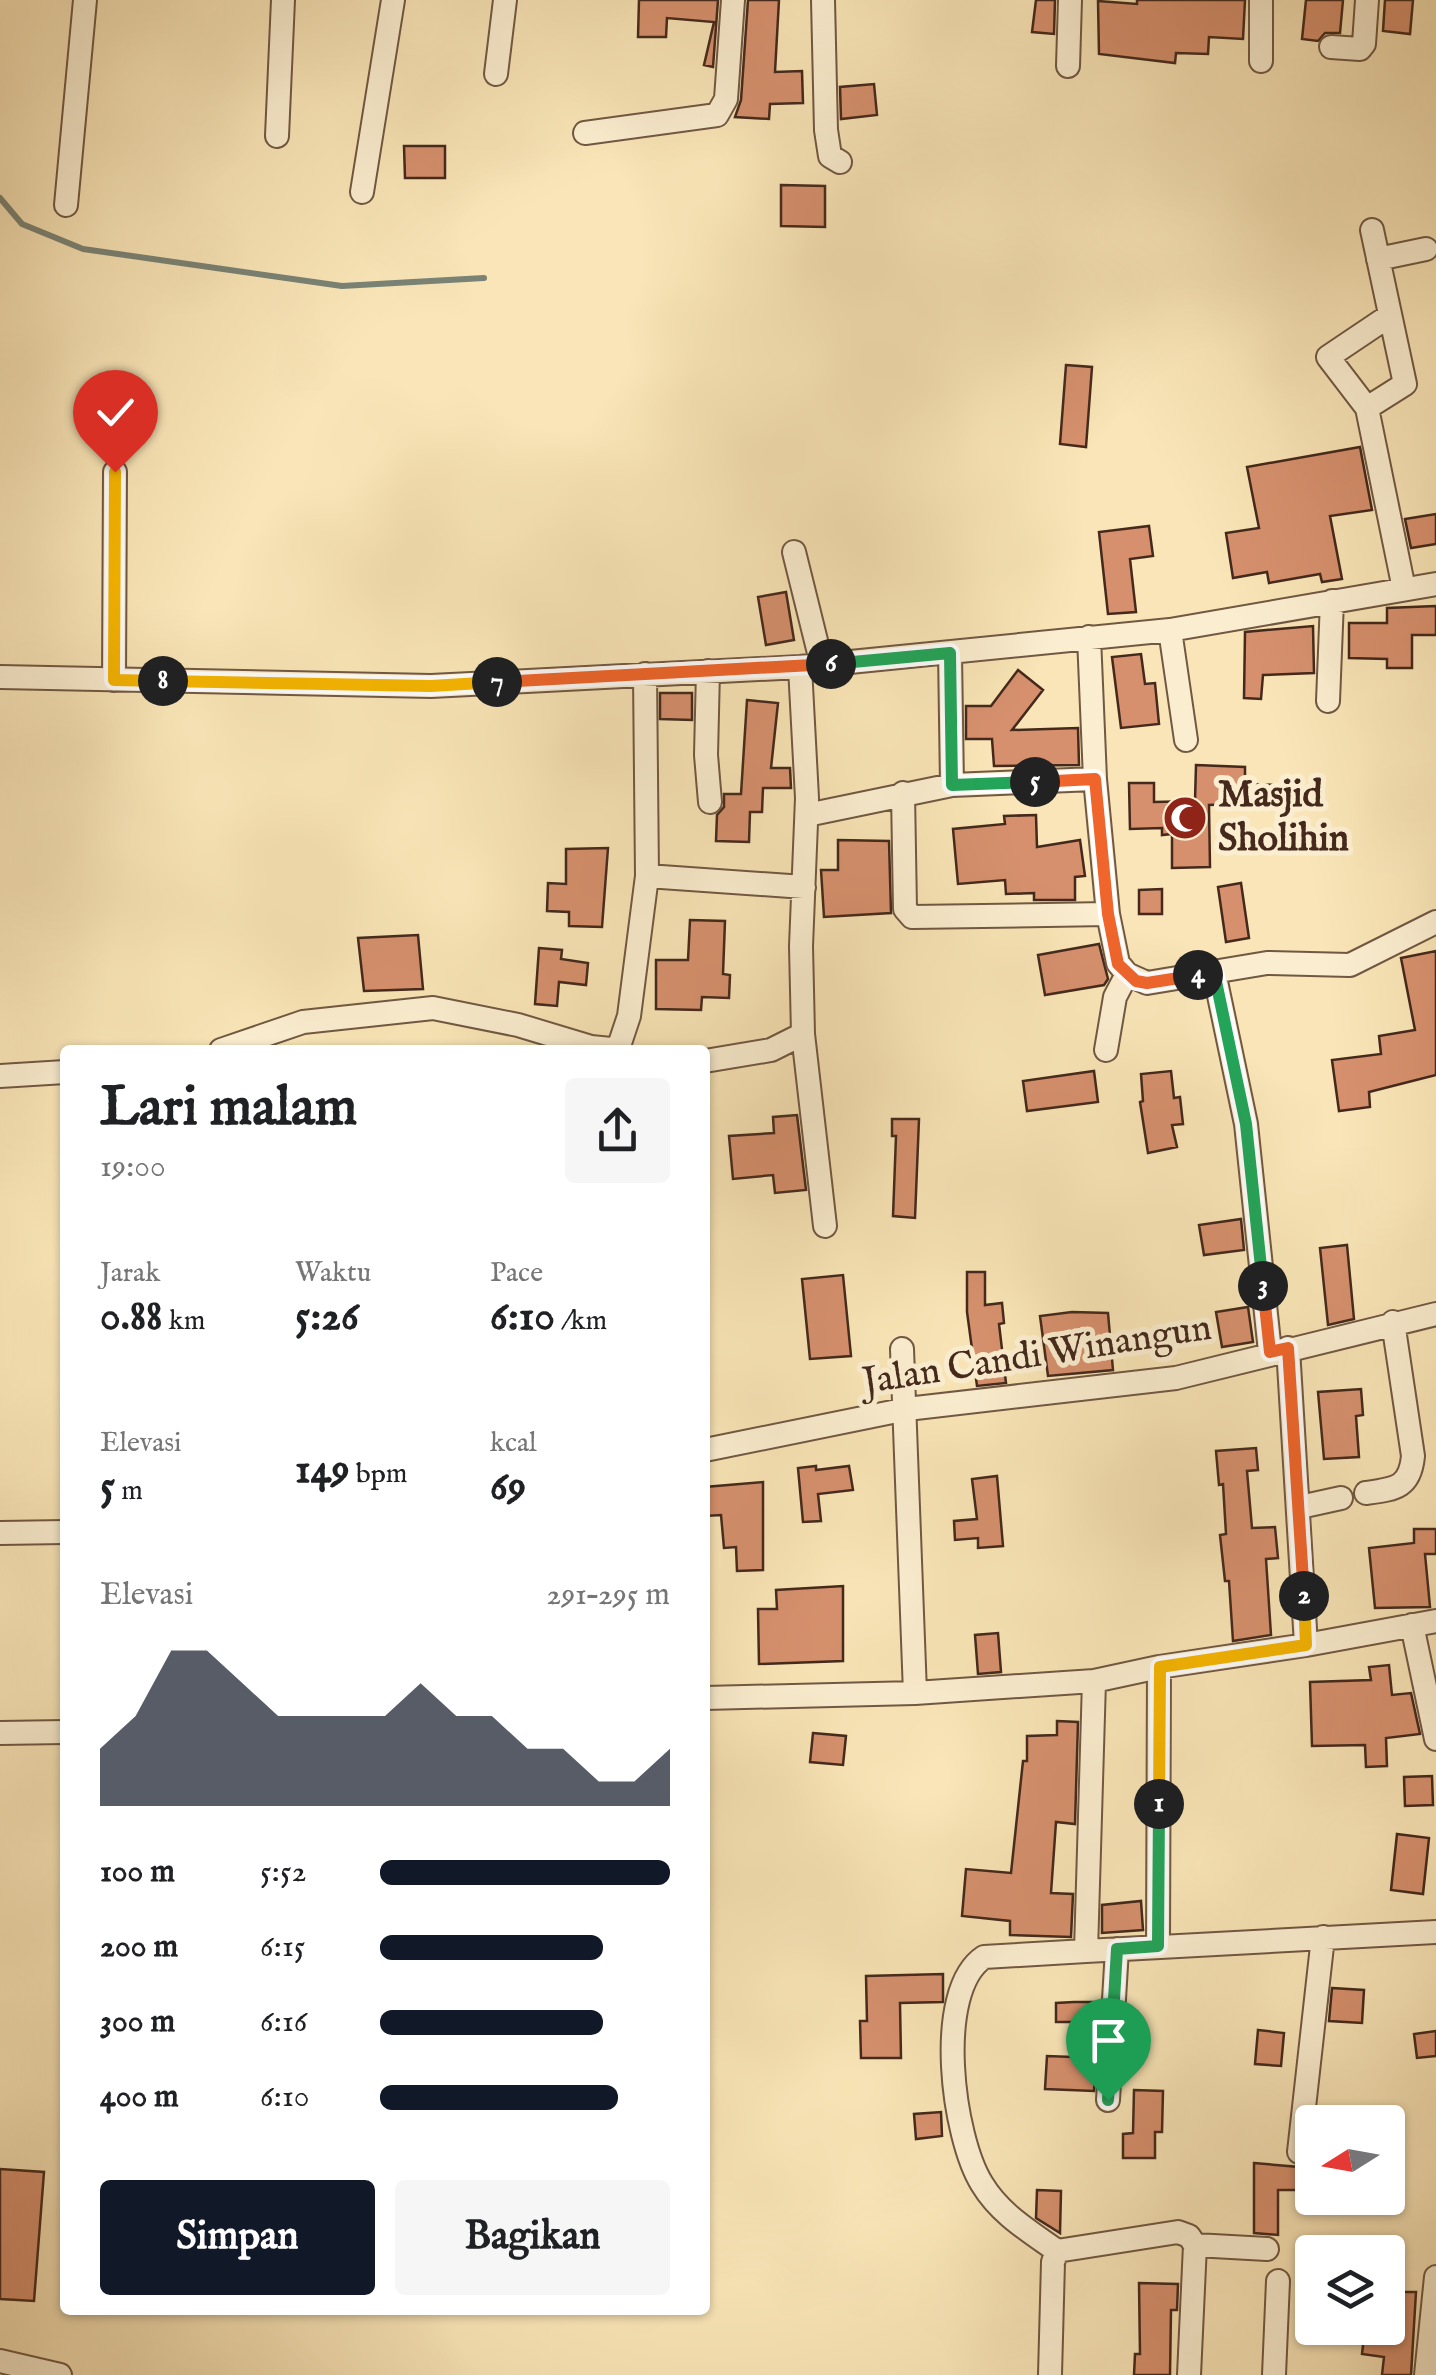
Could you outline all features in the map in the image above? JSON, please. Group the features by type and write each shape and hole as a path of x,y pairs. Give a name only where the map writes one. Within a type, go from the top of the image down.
{"street":[{"path":"66,204 85,0"},
{"path":"277,136 283,0"},
{"path":"362,192 392,0"},
{"path":"496,74 505,0"},
{"path":"585,133 717,115 726,99 733,0"},
{"path":"822,0 826,130 830,156 840,162"},
{"path":"1068,66 1070,0"},
{"path":"1261,0 1262,61"},
{"path":"1331,47 1360,49 1364,44 1367,0"},
{"path":"1367,408 1405,384 1372,230"},
{"path":"1378,258 1426,249"},
{"path":"1389,316 1328,357 1367,408 1404,590"},
{"path":"114,680 115,472"},
{"path":"794,552 811,666 803,1034 825,1226"},
{"path":"0,677 431,686 811,666 1170,630 1436,584"},
{"path":"1328,701 1332,601"},
{"path":"1170,630 1186,740"},
{"path":"1089,637 1095,779 1108,914 1118,964 1127,974 1147,983 1267,963 1350,965 1436,922"},
{"path":"950,653 952,785"},
{"path":"708,671 706,755 710,802"},
{"path":"621,1045 648,876 644,674"},
{"path":"807,814 952,785 1095,779"},
{"path":"903,793 905,908 912,917 1108,914"},
{"path":"648,876 804,887"},
{"path":"1214,972 1246,1124 1279,1350 1300,1506 1306,1645"},
{"path":"1106,1050 1115,997 1127,974"},
{"path":"236,1045 303,1022 433,1008 518,1025 581,1045"},
{"path":"710,1060 771,1050 803,1034"},
{"path":"0,1076 60,1072"},
{"name":"Jalan Candi Winangun","path":"710,1449 907,1408 1176,1378 1436,1314"},
{"path":"1366,1493 1396,1489 1411,1473 1413,1456 1393,1322"},
{"path":"902,1349 915,1693"},
{"path":"1300,1506 1342,1498"},
{"path":"0,1532 60,1532"},
{"path":"710,1698 915,1693 1094,1681 1436,1621"},
{"path":"1412,1625 1436,1738"},
{"path":"1158,1946 1160,1667"},
{"path":"1086,1951 1094,1681"},
{"path":"0,1733 60,1732"},
{"path":"1189,2375 1194,2245 1188,2236 1178,2232 1057,2250 1000,2210 967,2155 954,2088 954,2027 962,1980 970,1966 984,1957 1436,1932"},
{"path":"1303,2105 1323,1936"},
{"path":"1108,2100 1117,1949"},
{"path":"1194,2245 1267,2249"},
{"path":"1050,2375 1057,2250"},
{"path":"1426,2375 1436,2277"},
{"path":"1274,2375 1278,2281"},
{"path":"0,2361 60,2375"}],"building":[{"path":"639,0 718,0 713,67 704,65 714,22 667,18 666,37 638,37"},
{"path":"748,0 779,0 775,72 802,71 803,103 770,104 769,119 735,117 741,100"},
{"path":"1036,0 1055,0 1054,34 1032,32"},
{"path":"1137,0 1245,0 1243,39 1209,37 1208,54 1176,53 1175,63 1099,54 1098,1 1137,4"},
{"path":"1306,0 1343,0 1340,33 1325,33 1318,41 1302,39"},
{"path":"1385,0 1413,0 1410,34 1383,31"},
{"path":"874,84 877,115 841,119 840,87"},
{"path":"404,146 445,146 445,178 405,178"},
{"path":"781,185 825,186 825,227 781,226"},
{"path":"1066,365 1092,367 1086,447 1060,444"},
{"path":"1360,447 1372,510 1330,516 1342,579 1322,582 1320,574 1269,583 1267,572 1233,578 1226,533 1259,528 1247,467"},
{"path":"1436,514 1436,544 1411,548 1405,519"},
{"path":"1149,526 1153,556 1130,559 1136,612 1108,614 1099,532"},
{"path":"786,592 794,640 766,645 758,597"},
{"path":"1436,606 1436,635 1412,635 1412,668 1387,668 1387,659 1349,658 1349,623 1387,623 1387,608"},
{"path":"1313,626 1314,673 1263,675 1261,699 1244,698 1245,632"},
{"path":"1141,654 1145,684 1155,683 1159,724 1121,728 1112,657"},
{"path":"1018,670 1043,690 1012,730 1078,728 1079,765 994,766 992,739 966,739 966,706 991,706"},
{"path":"660,693 692,693 692,720 660,719"},
{"path":"747,700 778,703 771,768 790,768 791,788 763,788 762,812 750,812 749,842 716,841 717,815 724,807 724,794 741,794"},
{"path":"1196,765 1245,767 1245,784 1283,785 1283,802 1209,805 1210,867 1172,868 1172,834 1162,835 1162,828 1130,829 1129,783 1154,783 1154,802 1195,801"},
{"path":"1036,815 1037,847 1080,840 1085,876 1075,877 1075,900 1034,900 1034,893 1006,894 1005,880 958,884 953,829 1005,824 1004,816"},
{"path":"838,840 889,841 891,913 824,917 821,870 838,870"},
{"path":"608,848 602,927 569,926 569,912 547,911 548,883 566,884 566,849"},
{"path":"1241,883 1249,938 1226,942 1218,887"},
{"path":"1162,889 1162,914 1139,914 1139,890"},
{"path":"690,920 725,921 723,974 730,975 729,998 702,997 701,1010 656,1009 656,960 688,960"},
{"path":"418,935 423,989 364,991 358,938"},
{"path":"1099,944 1108,979 1104,985 1045,995 1038,955"},
{"path":"539,948 562,950 561,959 588,963 586,985 559,982 557,1006 535,1004"},
{"path":"1436,951 1436,1075 1369,1092 1370,1107 1339,1111 1332,1060 1381,1054 1379,1036 1415,1030 1401,958"},
{"path":"1094,1071 1098,1102 1027,1111 1023,1081"},
{"path":"1171,1071 1174,1098 1180,1097 1183,1124 1172,1125 1177,1147 1148,1153 1140,1102 1141,1074"},
{"path":"797,1115 806,1190 775,1193 773,1175 733,1179 729,1136 774,1133 773,1117"},
{"path":"892,1119 919,1119 915,1218 893,1216 896,1136 892,1136"},
{"path":"1241,1219 1244,1250 1204,1255 1199,1225"},
{"path":"1347,1245 1354,1319 1328,1325 1320,1248"},
{"path":"967,1272 985,1272 985,1305 1002,1303 1004,1323 999,1324 1006,1383 977,1386 967,1312"},
{"path":"843,1275 851,1356 810,1359 802,1279"},
{"path":"1248,1307 1253,1342 1222,1347 1216,1312"},
{"path":"1108,1313 1113,1370 1048,1376 1040,1316"},
{"path":"1361,1389 1363,1415 1356,1416 1359,1457 1324,1459 1318,1392"},
{"path":"1256,1448 1258,1470 1247,1471 1252,1528 1275,1527 1278,1558 1266,1559 1271,1635 1233,1641 1229,1581 1225,1581 1220,1535 1226,1534 1223,1484 1219,1485 1216,1451"},
{"path":"816,1466 816,1470 849,1466 853,1490 818,1494 821,1521 803,1522 798,1468"},
{"path":"997,1476 1003,1546 978,1548 978,1538 955,1540 954,1521 977,1519 972,1479"},
{"path":"763,1482 763,1570 737,1571 736,1547 724,1548 721,1515 710,1516 710,1487"},
{"path":"1414,1529 1436,1529 1436,1554 1425,1554 1430,1607 1375,1608 1369,1548 1414,1543"},
{"path":"843,1586 843,1661 759,1664 758,1609 777,1609 776,1590"},
{"path":"998,1633 1001,1672 978,1674 975,1635"},
{"path":"1389,1665 1392,1695 1411,1693 1420,1734 1386,1738 1387,1766 1366,1767 1365,1745 1312,1746 1310,1682 1371,1680 1369,1667"},
{"path":"1057,1721 1078,1722 1075,1824 1056,1822 1051,1893 1073,1894 1071,1937 1010,1935 1010,1921 962,1916 966,1869 1011,1873 1027,1736 1057,1735"},
{"path":"813,1733 846,1736 843,1765 810,1762"},
{"path":"1432,1776 1433,1805 1405,1806 1404,1777"},
{"path":"1397,1834 1429,1838 1423,1894 1391,1890"},
{"path":"1141,1901 1143,1930 1102,1933 1102,1905"},
{"path":"943,1974 943,2002 900,2003 901,2058 861,2058 860,2021 867,2021 866,1976"},
{"path":"1332,1988 1364,1990 1362,2023 1329,2021"},
{"path":"1099,2002 1094,2091 1045,2089 1047,2056 1073,2057 1074,2022 1056,2022 1056,2003"},
{"path":"1258,2030 1284,2033 1281,2066 1255,2064"},
{"path":"1436,2031 1436,2056 1417,2058 1414,2034"},
{"path":"1134,2090 1163,2091 1162,2132 1155,2132 1155,2158 1123,2158 1123,2134 1133,2133"},
{"path":"941,2112 942,2136 916,2139 914,2114"},
{"path":"1254,2163 1295,2167 1295,2190 1278,2190 1278,2235 1254,2233"},
{"path":"0,2169 44,2172 34,2301 0,2299"},
{"path":"1037,2190 1061,2191 1060,2233 1036,2218"},
{"path":"1139,2283 1178,2284 1177,2310 1171,2310 1170,2375 1134,2375 1135,2354 1140,2354"},
{"path":"1405,2292 1416,2292 1411,2375 1382,2375 1384,2357 1362,2354 1363,2345 1405,2345"}],"waterway":[{"path":"0,198 22,224 83,249 342,286 484,278"}],"place":[{"name":"Masjid Sholihin","path":"1185,818"}],"route":[{"path":"115,472 114,680 431,686 800,667 950,653 952,785 1095,779 1108,914 1118,964 1136,981 1147,983 1214,972 1246,1124 1270,1352 1288,1348 1306,1645 1160,1667 1158,1946 1117,1949 1108,2100"}]}
